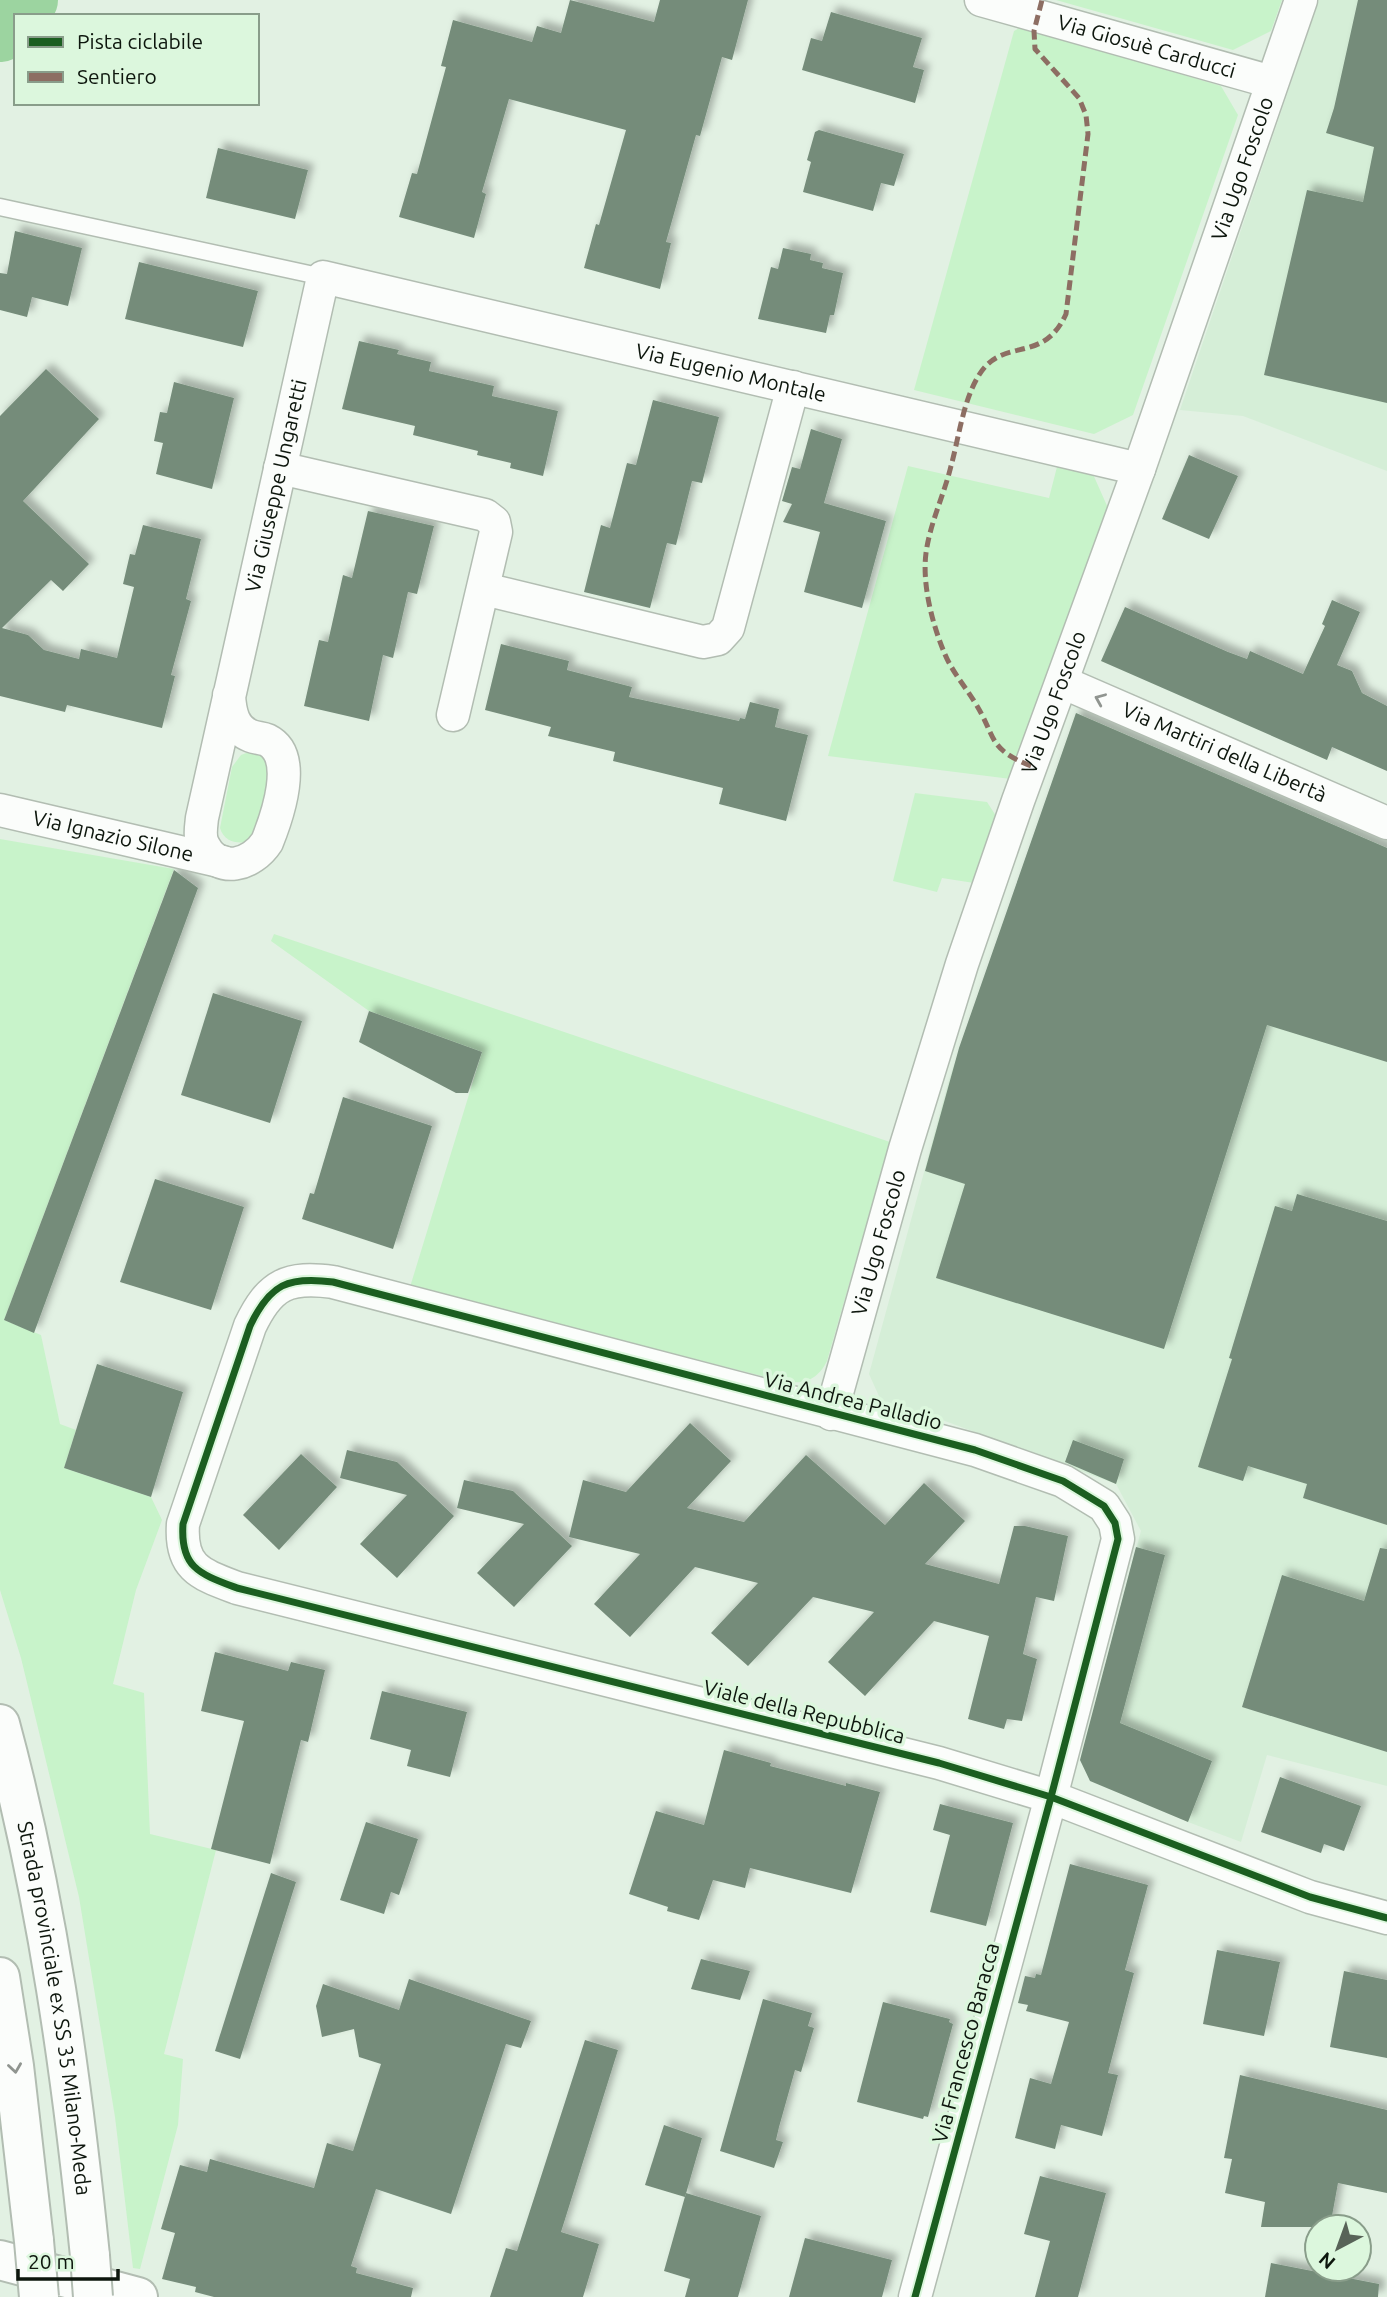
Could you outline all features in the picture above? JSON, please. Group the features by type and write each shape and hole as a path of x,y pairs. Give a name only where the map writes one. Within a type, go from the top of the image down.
{"main road":[{"name":"Strada provinciale ex SS 35 Milano-Meda","path":"0,1724 36,1874 62,2022 93,2297"},
{"path":"0,1977 19,2102 39,2297"},
{"path":"0,2260 138,2297"}],"street":[{"name":"Via Ugo Foscolo","path":"831,1414 905,1149 962,964 1018,801 1139,469 1301,0"},
{"name":"Via Giosuè Carducci","path":"995,2 1272,82"},
{"name":"Via Eugenio Montale","path":"323,277 1139,469"},
{"name":"Via Giuseppe Ungaretti","path":"229,695 230,710 235,723 242,731 268,741 278,749 286,770 272,829 260,853 237,864 224,862 213,856 204,846 201,833 229,695 323,277"},
{"path":"484,589 703,642 718,639 728,628 793,387"},
{"path":"280,468 490,518 496,532 453,715"},
{"name":"Via Martiri della Libertà","path":"1062,682 1387,823"},
{"name":"Via Ignazio Silone","path":"0,810 224,862"},
{"name":"Via Andrea Palladio","path":"203,1573 189,1561 183,1550 183,1524 250,1326 260,1304 275,1288 292,1280 333,1282 975,1450 1063,1481 1104,1506 1115,1523 1118,1539 1051,1797"},
{"name":"Viale della Repubblica","path":"203,1573 237,1588 925,1760 1051,1797 1310,1897 1387,1918"},
{"name":"Via Francesco Baracca","path":"915,2297 1051,1797"}],"lane":[{"path":"0,206 323,277"}],"shaded area":[{"path":"1319,0 1387,0 1387,471 1243,416 1180,410"},
{"path":"1076,713 1387,848 1387,1786 1267,1755 1241,1842 1188,1822 1080,1760 1141,1531 1116,1484 945,1421 883,1405 869,1374 950,1077"}],"green space":[{"path":"1056,0 1282,0 1271,31 1233,50"},
{"path":"1021,27 1221,86 1238,115 1133,415 1094,434 914,390 1014,31"},
{"path":"1058,463 1092,472 1108,508 1011,779 828,756 908,466 1049,498"},
{"path":"249,752 262,755 272,769 258,829 247,842 230,841 220,828 232,767 241,755"},
{"path":"915,793 987,802 996,816 974,883 942,878 937,892 893,881"},
{"path":"0,839 174,869 4,1320 41,1335 60,1424 76,1430 64,1468 151,1497 162,1520 136,1590 113,1684 144,1693 150,1834 216,1850 164,2054 183,2059 178,2125 140,2269 133,2268 115,2117 79,1897 21,1658 0,1590"},
{"path":"274,934 890,1142 827,1361 820,1372 805,1381 786,1382 410,1287 482,1052 369,1011 271,941"}],"building":[{"path":"570,0 654,22 660,0 748,0 732,60 722,57 700,136 696,135 666,242 671,243 660,289 584,268 626,130 509,99 482,192 486,194 474,238 399,217 412,173 417,174 446,67 441,66 453,20 532,42 537,26 561,33"},
{"path":"1358,0 1387,0 1387,403 1264,375 1307,190 1363,202 1374,147 1326,133"},
{"path":"831,12 922,38 913,67 924,70 915,103 802,70 811,38 822,41"},
{"path":"819,130 904,154 894,186 881,183 873,211 803,192 811,162 807,160 815,132"},
{"path":"218,148 308,170 295,219 206,198"},
{"path":"15,231 82,248 68,306 32,297 27,317 0,310 0,273 7,274"},
{"path":"783,248 811,254 810,260 823,263 822,268 843,273 834,315 830,315 826,333 758,319 771,267 778,269"},
{"path":"139,262 258,291 243,347 125,319"},
{"path":"359,341 399,350 397,354 431,362 429,371 494,386 492,396 558,411 543,476 510,468 511,463 477,455 478,451 413,435 415,426 342,409"},
{"path":"46,369 99,419 23,501 89,564 63,591 51,580 2,628 28,635 44,650 79,659 81,649 117,658 134,587 123,584 130,554 135,555 143,525 201,539 186,599 191,601 171,675 175,676 162,728 67,705 65,712 0,696 0,416"},
{"path":"174,382 234,398 212,489 156,474 163,443 154,441 160,412 167,413"},
{"path":"653,400 719,417 702,483 692,481 676,545 667,543 650,608 584,592 601,525 610,528 627,463 636,465"},
{"path":"811,429 842,439 824,503 886,521 862,608 804,592 820,532 783,522 792,504 782,501 792,467 800,469"},
{"path":"1189,455 1238,476 1209,539 1162,519"},
{"path":"368,511 434,526 417,594 408,592 393,658 383,655 369,721 304,706 319,640 328,642 343,575 352,578"},
{"path":"1332,600 1360,612 1337,665 1352,671 1362,693 1387,706 1387,771 1332,747 1327,760 1101,661 1125,607 1228,652 1247,659 1250,651 1303,674 1325,626 1322,624"},
{"path":"501,644 569,661 567,670 632,687 629,697 739,721 740,718 745,719 750,702 779,709 775,727 808,735 786,821 719,804 723,788 613,761 615,752 548,736 551,727 485,710"},
{"path":"1076,713 1387,848 1387,1062 1267,1025 1164,1349 936,1278 965,1184 925,1171 959,1048"},
{"path":"174,870 198,888 34,1333 4,1320"},
{"path":"213,993 302,1021 270,1123 181,1095"},
{"path":"369,1011 482,1052 468,1093 456,1093 359,1042"},
{"path":"343,1097 432,1126 393,1249 302,1219 310,1193 314,1194"},
{"path":"155,1179 244,1207 211,1310 120,1282"},
{"path":"1297,1194 1387,1221 1387,1525 1303,1498 1307,1484 1248,1466 1243,1481 1198,1467 1275,1206 1292,1211"},
{"path":"97,1364 183,1392 151,1497 64,1468"},
{"path":"690,1423 731,1461 687,1508 744,1522 806,1455 885,1525 924,1483 965,1521 925,1564 999,1584 1014,1526 1068,1536 1054,1601 1036,1597 1023,1654 1037,1659 1022,1721 1007,1719 1004,1729 968,1719 989,1636 934,1621 865,1696 828,1662 874,1612 813,1597 748,1666 711,1633 758,1583 695,1567 630,1637 594,1604 640,1554 569,1537 583,1480 626,1492"},
{"path":"1073,1440 1124,1459 1116,1484 1065,1462"},
{"path":"347,1450 397,1462 454,1516 397,1578 360,1544 407,1495 340,1478"},
{"path":"301,1454 337,1487 279,1550 243,1515"},
{"path":"464,1480 513,1491 572,1546 514,1607 477,1573 524,1524 457,1508"},
{"path":"1136,1547 1165,1555 1120,1723 1212,1761 1188,1822 1090,1781 1080,1760"},
{"path":"1380,1548 1387,1549 1387,1752 1242,1707 1282,1575 1364,1601"},
{"path":"215,1652 288,1671 291,1662 325,1670 308,1742 301,1740 270,1864 211,1849 244,1721 201,1711"},
{"path":"382,1691 467,1712 450,1777 407,1766 411,1750 370,1739"},
{"path":"724,1750 771,1763 770,1766 880,1792 851,1893 750,1868 745,1888 713,1880 699,1920 667,1911 668,1907 629,1894 656,1811 704,1825"},
{"path":"1280,1777 1361,1806 1344,1851 1324,1844 1321,1853 1261,1832"},
{"path":"940,1804 1013,1823 986,1926 930,1912 950,1835 933,1830"},
{"path":"366,1822 418,1839 399,1895 391,1892 384,1914 340,1900"},
{"path":"1070,1864 1148,1885 1125,1970 1134,1973 1108,2073 1118,2075 1102,2136 1061,2125 1055,2149 1015,2138 1030,2078 1051,2084 1069,2022 1026,2011 1028,2005 1018,2003 1025,1976 1035,1978 1036,1974 1041,1975"},
{"path":"271,1873 296,1882 240,2059 215,2051"},
{"path":"1217,1950 1280,1962 1264,2036 1203,2024"},
{"path":"701,1959 750,1971 740,2000 691,1989"},
{"path":"1344,1971 1387,1980 1387,2058 1330,2047"},
{"path":"409,1979 531,2021 521,2048 506,2044 451,2214 376,2189 351,2266 357,2268 356,2273 413,2288 411,2297 214,2297 195,2292 196,2287 162,2279 175,2233 161,2229 180,2165 207,2172 210,2159 314,2188 327,2143 353,2151 381,2064 359,2057 354,2029 322,2037 316,2006 323,1984 399,2010"},
{"path":"763,1999 812,2013 808,2026 814,2028 801,2072 795,2070 776,2140 783,2142 774,2168 720,2151"},
{"path":"883,2002 950,2019 949,2022 953,2024 928,2117 924,2116 923,2119 857,2102"},
{"path":"585,2040 618,2050 561,2232 599,2244 583,2297 490,2297 506,2248 517,2251"},
{"path":"1240,2075 1387,2110 1387,2193 1338,2183 1333,2213 1303,2213 1303,2227 1261,2227 1265,2202 1225,2193 1232,2159 1224,2158"},
{"path":"664,2125 702,2138 685,2197 645,2185"},
{"path":"1040,2176 1106,2193 1078,2297 1035,2297 1050,2241 1024,2234"},
{"path":"686,2193 761,2216 738,2297 685,2297 690,2279 664,2271"},
{"path":"805,2238 892,2260 882,2297 789,2297"},
{"path":"1271,2263 1303,2269 1303,2283 1379,2284 1378,2297 1265,2297"}],"waterway":[{"path":"16,14 28,0"},
{"path":"0,32 14,16"}],"marked path":[{"path":"1031,766 999,747 974,701 950,665 932,616 925,565 931,531 965,408 979,375 999,356 1046,340 1057,330 1066,314 1088,134 1086,115 1079,98 1035,49 1034,31 1042,0"}],"cycle path":[{"path":"915,2297 1051,1797 1118,1539 1115,1523 1104,1506 1063,1481 975,1450 333,1282 304,1280 292,1282 273,1292 250,1326 183,1524 185,1551 189,1560 203,1573 237,1588 939,1763 1051,1797 1310,1897 1387,1918"}]}
